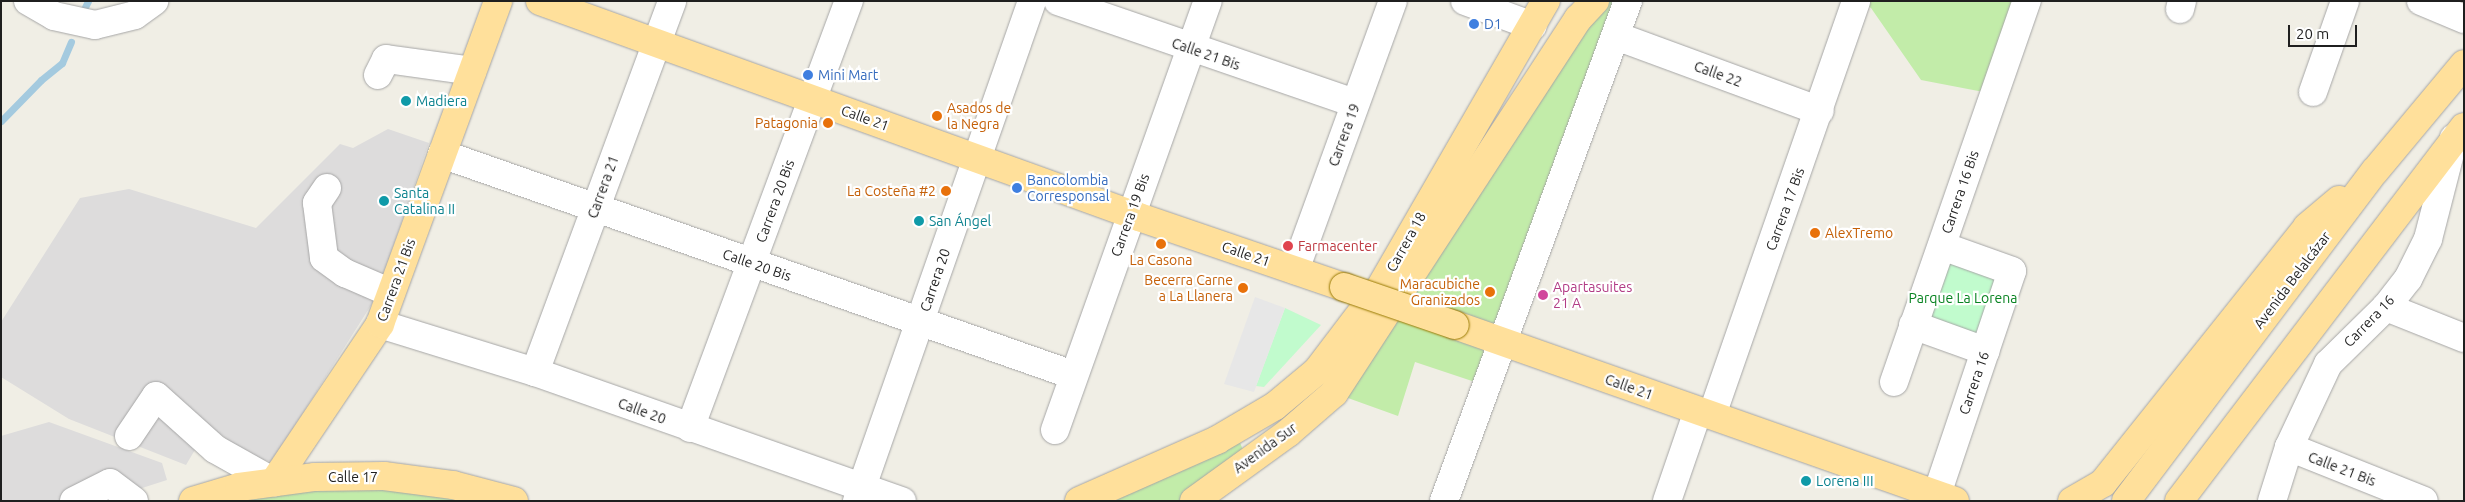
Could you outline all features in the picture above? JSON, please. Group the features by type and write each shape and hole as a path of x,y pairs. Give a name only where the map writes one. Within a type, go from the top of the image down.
{"main road":[{"name":"Carrera 21 Bis","path":"274,482 380,324 498,1"},
{"name":"Calle 21","path":"540,1 1130,214 1455,325 1946,498"},
{"name":"Carrera 18","path":"1079,501 1217,440 1276,406 1317,371 1380,288 1546,1"},
{"name":"Carrera 18","path":"1334,393 1578,19 1595,1"},
{"name":"Avenida Belalcázar","path":"2126,501 2375,171 2464,64"},
{"path":"2179,501 2459,132"},
{"path":"2072,501 2103,483 2307,227 2375,171"},
{"name":"Avenida Sur","path":"1194,501 1288,433 1334,393"},
{"name":"Calle 17","path":"193,501 239,487 274,482 315,477 384,476 453,485 514,501"}],"street":[{"path":"28,1 54,16 95,25 135,15 154,1"},
{"name":"Carrera 21","path":"535,372 672,1"},
{"name":"Carrera 20 Bis","path":"690,428 849,1"},
{"name":"Carrera 20","path":"859,495 1032,1"},
{"name":"Calle 21 Bis","path":"1058,1 1191,49 1355,103"},
{"name":"Carrera 19 Bis","path":"1056,430 1073,375 1130,214 1208,1"},
{"name":"Carrera 19","path":"1294,270 1393,1"},
{"path":"1465,1 1533,26"},
{"path":"1444,501 1504,343 1628,1"},
{"name":"Carrera 17 Bis","path":"1667,501 1705,413 1820,112 1856,1"},
{"name":"Carrera 16 Bis","path":"1894,382 2026,1"},
{"path":"2313,92 2345,1"},
{"path":"2421,1 2464,19"},
{"name":"Calle 22","path":"1616,36 1820,112"},
{"path":"378,75 386,59 472,71"},
{"name":"Carrera 16","path":"2272,501 2289,448 2328,364 2386,307 2408,279 2428,239 2459,132"},
{"name":"Calle 20 Bis","path":"442,154 594,210 1073,375"},
{"path":"326,188 317,204 324,258 345,273 391,293"},
{"name":"Carrera 16","path":"1942,246 2012,272 1985,351 1946,498"},
{"path":"2386,307 2464,338"},
{"name":"Calle 20","path":"380,324 535,372 690,428 859,495 902,501"},
{"path":"1913,325 1985,351"},
{"path":"129,436 156,396 215,449 274,482"},
{"name":"Calle 21 Bis","path":"2289,448 2424,501"},
{"path":"74,501 110,483 134,501"}],"shaded area":[{"path":"388,129 429,143 375,299 272,462 251,457 209,426 186,465 69,419 1,377 1,322 80,198 129,189 256,228 340,144 353,148"},
{"path":"1255,297 1285,308 1254,392 1224,384"},
{"path":"49,422 162,463 167,480 139,489 125,501 1,501 1,436"}],"green space":[{"path":"1595,1 1628,1 1487,386 1415,362 1398,416 1334,393"},
{"path":"1861,1 2027,1 1994,94 1921,80 1871,8"},
{"name":"Parque La Lorena","path":"1942,246 2012,271 1985,351 1913,325"},
{"path":"1285,308 1321,325 1264,387 1256,386"},
{"path":"1239,440 1243,450 1194,501 1079,501"},
{"path":"315,477 514,501 223,501"}],"waterway":[{"path":"83,11 88,1"},
{"path":"1,121 41,80 62,63 71,42"}],"place":[{"name":"D1","path":"1474,24"},
{"name":"Mini Mart","path":"808,75"},
{"name":"Madiera","path":"406,101"},
{"name":"Asados de la Negra","path":"937,116"},
{"name":"Patagonia","path":"828,123"},
{"name":"Bancolombia Corresponsal","path":"1017,188"},
{"name":"La Costeña #2","path":"946,191"},
{"name":"Santa Catalina II","path":"384,201"},
{"name":"San Ángel","path":"919,221"},
{"name":"AlexTremo","path":"1815,233"},
{"name":"La Casona","path":"1161,244"},
{"name":"Farmacenter","path":"1288,246"},
{"name":"Becerra Carne a La Llanera","path":"1243,288"},
{"name":"Maracubiche Granizados","path":"1490,292"},
{"name":"Apartasuites 21 A","path":"1543,295"},
{"name":"Lorena III","path":"1806,481"}]}
